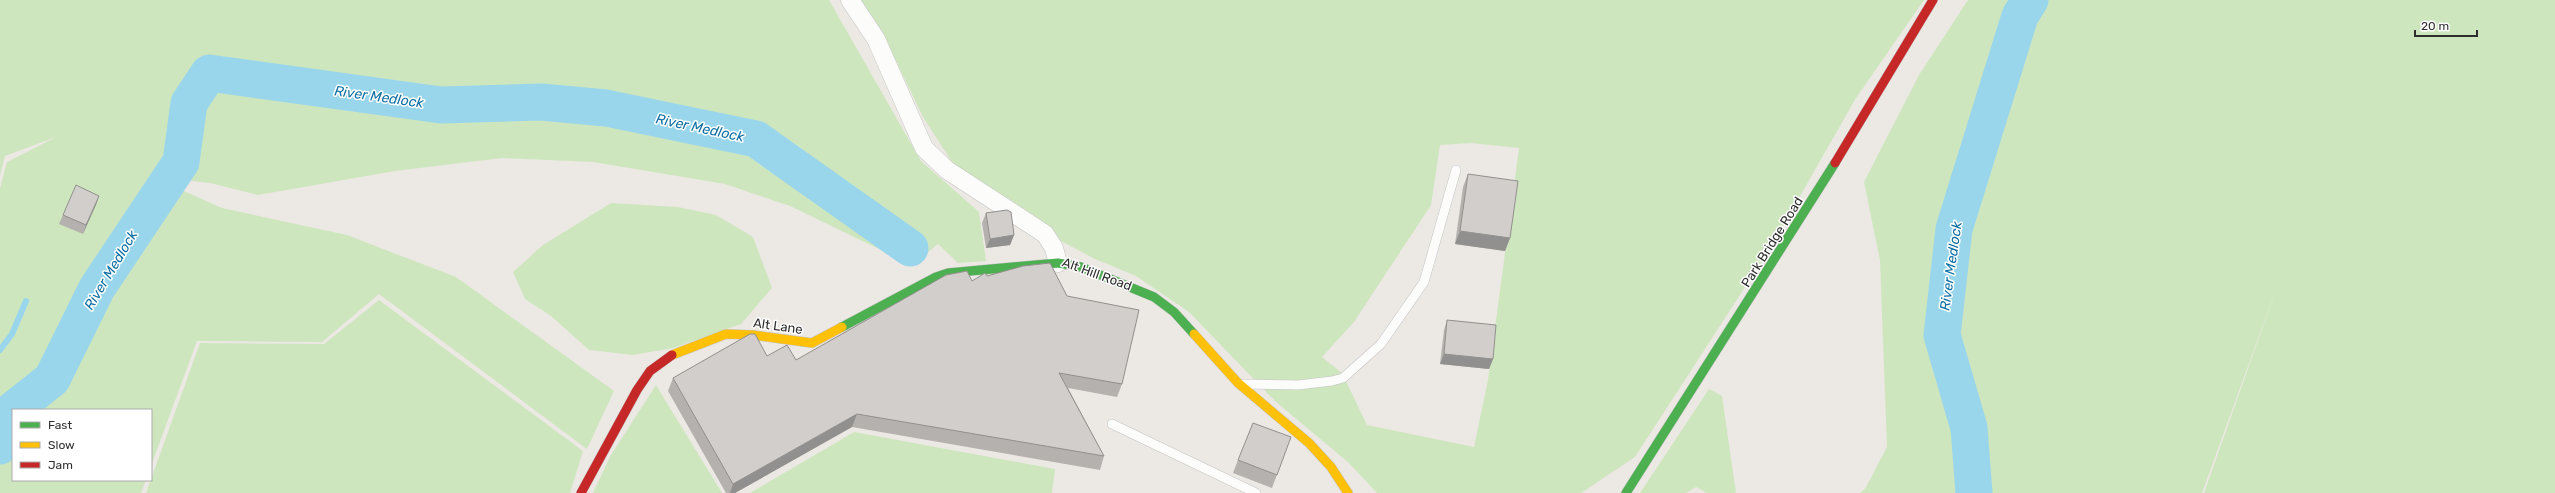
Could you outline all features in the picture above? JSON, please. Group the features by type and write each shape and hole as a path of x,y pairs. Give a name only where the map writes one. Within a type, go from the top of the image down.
{"street":[{"name":"Alt Hill Road","path":"850,0 876,39 924,148 947,170 1045,234 1054,248 1058,262 1088,270 1134,287 1154,297 1174,312 1238,383 1309,443 1331,467 1348,493"},
{"name":"Park Bridge Road","path":"1626,493 1814,200 1933,0"},
{"name":"Alt Lane","path":"581,493 637,390 650,371 671,355 726,334 753,335 812,343 942,275 1058,262"}],"lane":[{"path":"1238,383 1298,385 1332,382 1343,378 1381,344 1424,282 1456,170"},
{"path":"1112,424 1256,493"}],"green space":[{"path":"0,0 829,0 921,161 979,212 986,261 958,263 938,244 912,265 790,206 725,184 593,162 502,158 395,171 258,195 210,183 150,176 222,208 347,235 456,277 614,391 587,449 379,294 322,342 197,341 152,463 152,409 12,409 12,481 146,481 141,493 0,493 0,188 7,162 56,137 5,156 0,175"},
{"path":"857,0 1924,0 1856,98 1771,247 1635,457 1581,493 1377,493 1349,463 1275,401 1189,312 1136,276 1095,259 1061,241 952,162 923,117 893,55","holes":["1471,143 1519,148 1488,380 1474,447 1367,425 1342,373 1322,357 1354,322 1431,205 1440,145"]},
{"path":"1968,0 2555,0 2555,493 2204,493 2280,278 2202,493 1860,493 1865,489 1887,447 1880,260 1864,182 1919,75"},
{"path":"611,203 678,207 716,215 753,237 772,288 741,324 673,348 633,355 589,350 551,316 525,299 513,272 543,245"},
{"path":"379,300 583,451 570,493 146,493 150,481 152,481 152,476 200,343 324,344"},
{"path":"656,385 722,493 593,493 611,455"},
{"path":"1709,389 1722,396 1736,493 1707,493 1696,487 1686,493 1640,493"},
{"path":"854,432 1055,469 1052,493 750,493"}],"building":[{"path":"1468,174 1518,181 1510,238 1460,231"},
{"path":"76,185 99,196 86,225 63,215"},
{"path":"1007,210 1011,212 1014,235 990,239 986,213"},
{"path":"1050,263 1067,296 1139,310 1122,384 1059,373 1104,456 857,414 733,484 673,378 750,334 755,334 767,356 787,345 796,360 946,275 967,271 972,281 985,273 987,276 1023,266"},
{"path":"1447,320 1496,325 1493,359 1444,354"},
{"path":"1253,423 1291,437 1277,475 1238,460"}],"waterway":[{"name":"River Medlock","path":"1974,493 1969,428 1942,335 1954,229 2020,16 2030,0"},
{"name":"River Medlock","path":"14,409 52,379 97,288 181,162 189,103 209,73 441,105 541,102 606,108 756,139 910,248"},
{"path":"0,350 12,334 26,301"},
{"name":"River Medlock","path":"0,446 12,413"}],"traffic: fast":[{"path":"1626,493 1835,163"},
{"path":"842,327 936,277 948,273 1058,263 1081,267 1154,297 1174,312 1194,334"}],"traffic: slow":[{"path":"672,355 726,334 753,335 812,343 842,327"},
{"path":"1194,334 1238,383 1309,443 1331,467 1348,493"}],"traffic: jam":[{"path":"1835,163 1933,0"},
{"path":"581,493 637,390 650,371 672,355"}]}
